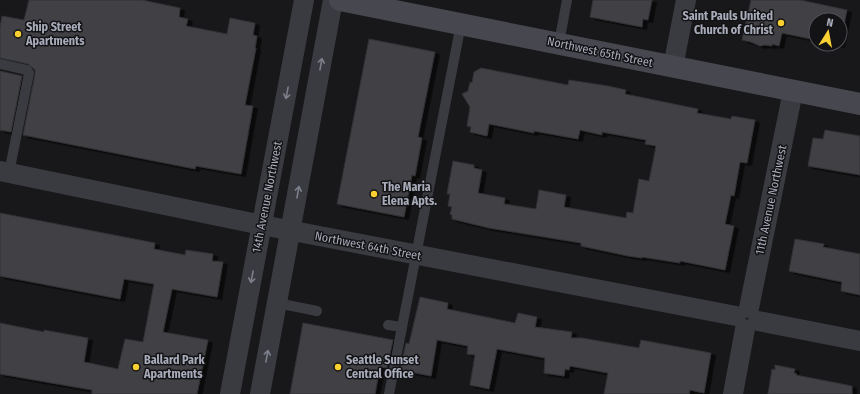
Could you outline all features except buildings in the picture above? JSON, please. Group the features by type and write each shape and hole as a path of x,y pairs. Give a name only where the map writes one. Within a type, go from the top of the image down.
{"street":[{"name":"14th Avenue Northwest","path":"230,394 304,0"},
{"path":"260,394 333,0"},
{"name":"Northwest 65th Street","path":"340,0 860,104"},
{"path":"673,67 686,0"},
{"name":"11th Avenue Northwest","path":"733,394 794,91"},
{"name":"Northwest 64th Street","path":"4,172 262,225 860,341"}],"lane":[{"path":"559,43 568,0"},
{"path":"389,394 461,24"},
{"path":"0,64 28,70 29,73 4,172"},
{"path":"277,304 317,311"},
{"path":"388,325 402,327"}],"place":[{"name":"Saint Pauls United Church of Christ","path":"781,23"},
{"name":"Ship Street Apartments","path":"18,34"},
{"name":"The Maria Elena Apts.","path":"374,194"},
{"name":"Ballard Park Apartments","path":"136,367"},
{"name":"Seattle Sunset Central Office","path":"338,367"}]}
